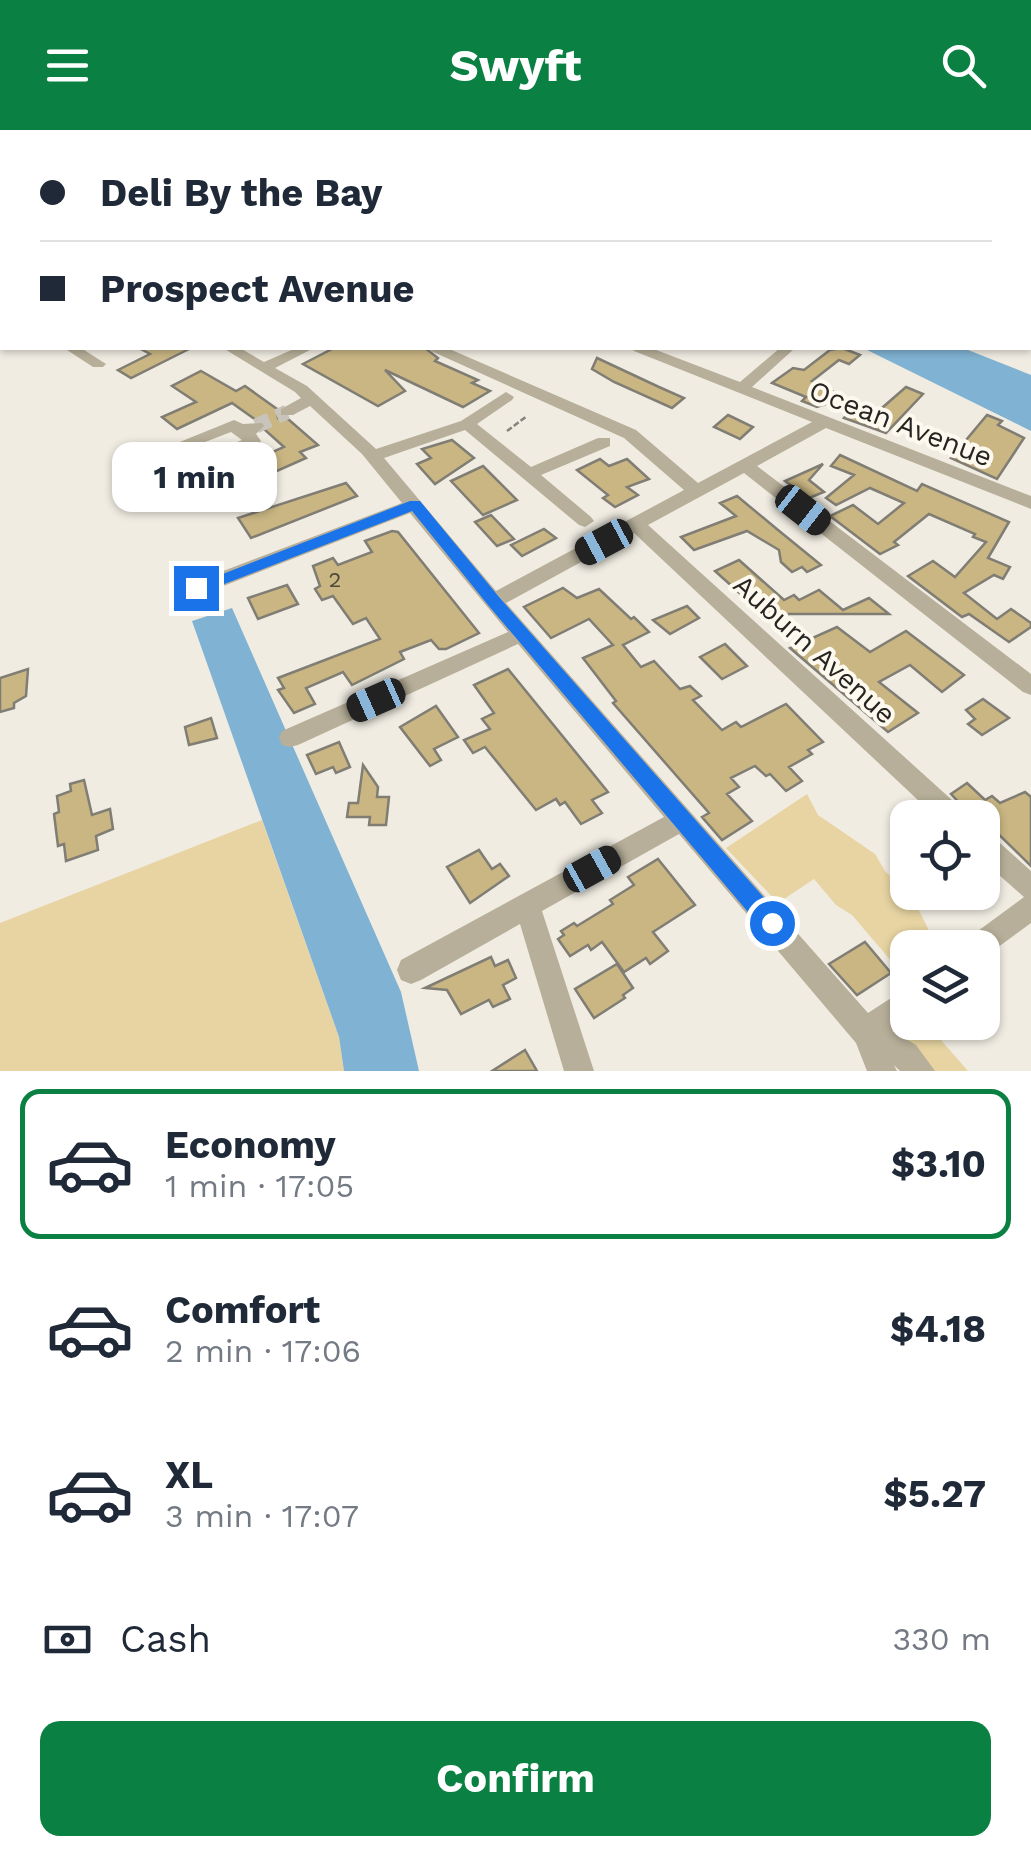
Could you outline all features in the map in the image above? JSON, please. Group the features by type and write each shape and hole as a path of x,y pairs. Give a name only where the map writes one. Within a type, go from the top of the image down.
{"street":[{"path":"74,350 98,364"},
{"path":"234,350 312,398 373,456 493,601 866,1032 882,1071"},
{"path":"265,368 303,350"},
{"path":"441,350 630,434 697,492"},
{"name":"Ocean Avenue","path":"645,350 1031,503"},
{"path":"741,389 786,350"},
{"path":"373,456 467,424 506,397"},
{"path":"288,412 312,398"},
{"path":"493,601 823,423"},
{"path":"467,424 584,521"},
{"path":"234,426 239,430 256,426 246,434 253,441 180,472 163,452 234,426"},
{"path":"529,474 604,442"},
{"path":"746,466 1031,686"},
{"path":"196,588 415,504"},
{"name":"Auburn Avenue","path":"636,526 934,800"},
{"path":"290,738 522,634"},
{"path":"411,970 682,820"},
{"path":"1000,860 1031,888"},
{"path":"527,904 578,1071"},
{"path":"1000,930 1031,906"},
{"path":"866,1032 890,1014"},
{"path":"866,1032 906,1055 920,1071"}],"path":[{"path":"507,431 527,416"}],"shaded area":[{"path":"807,794 818,815 875,854 890,876 890,910 919,910 929,930 890,930 890,960 814,879 778,903 726,848"},
{"path":"262,820 339,1037 344,1071 0,1071 0,923"},
{"path":"904,1040 941,1040 968,1071 932,1071"}],"water":[{"path":"867,350 968,350 1031,375 1031,431"},
{"path":"232,608 401,992 419,1071 344,1071 339,1037 192,621"}],"building":[{"path":"143,350 187,350 131,378 118,370 150,354"},
{"path":"330,350 428,350 438,358 435,361 478,380 472,383 490,391 463,407 385,370 405,391 378,406 303,364"},
{"path":"830,350 860,355 849,364 839,360 812,381 838,394 817,407 802,401 806,397 772,383 793,368 804,370"},
{"path":"597,358 684,398 672,408 614,382 592,369"},
{"path":"201,371 236,391 245,386 277,409 278,418 288,419 318,445 300,452 306,458 200,505 186,490 284,447 265,430 265,421 256,420 232,403 177,429 162,417 196,402 172,386"},
{"path":"906,387 923,394 886,433 844,418 853,408 875,414"},
{"path":"728,415 753,427 740,439 714,427"},
{"path":"987,415 1024,438 997,479 951,458"},
{"path":"452,440 474,458 435,484 417,464 431,458 422,449"},
{"path":"840,455 917,491 922,484 1009,522 988,558 1010,567 1003,579 994,575 964,593 997,619 1011,609 1031,627 1009,642 969,614 962,617 908,576 933,561 955,577 986,542 973,537 975,534 929,514 894,542 898,545 880,554 830,516 853,505 878,524 904,503 870,488 836,505 826,498 854,475 831,466"},
{"path":"600,459 609,466 627,459 649,479 627,487 638,495 615,507 603,498 608,495 577,470"},
{"path":"823,464 809,480 824,492 809,498 785,481"},
{"path":"483,466 517,500 483,515 451,481"},
{"path":"346,483 357,496 251,538 238,518"},
{"path":"737,496 821,565 807,572 802,567 792,572 781,562 779,550 747,531 694,550 681,537 736,516 720,503"},
{"path":"491,515 514,539 497,546 475,522"},
{"path":"544,529 556,538 522,556 511,545"},
{"path":"398,532 479,633 446,649 439,649 431,640 400,652 404,659 352,685 343,672 306,688 315,704 294,713 278,690 284,688 278,678 380,639 366,618 353,624 333,596 322,600 315,589 320,586 313,566 333,558 338,565 372,552 365,541"},
{"path":"739,560 784,600 794,595 799,600 819,590 843,610 869,598 889,614 763,614 715,571"},
{"path":"287,585 298,604 258,619 248,598"},
{"path":"563,588 577,598 599,589 631,619 634,617 649,632 623,645 641,667 654,661 680,689 690,686 701,696 693,700 722,730 736,722 741,727 786,704 823,742 808,750 812,754 789,767 802,781 786,791 770,774 766,776 755,766 731,778 739,787 727,794 752,821 722,840 702,817 709,813 613,703 616,701 583,658 613,645 589,619 551,638 524,607"},
{"path":"687,606 699,618 670,634 653,620"},
{"path":"837,627 870,652 906,631 964,675 942,692 910,665 879,682 918,713 888,732 790,648"},
{"path":"725,644 747,666 722,679 700,657"},
{"path":"28,669 26,696 14,703 14,708 0,712 0,678"},
{"path":"508,669 608,792 592,800 602,813 581,824 565,802 560,805 556,799 536,810 485,747 473,753 464,740 490,729 482,719 494,713 474,685"},
{"path":"983,699 1009,718 982,735 968,724 975,719 966,710"},
{"path":"436,706 458,737 434,749 441,760 430,766 400,727"},
{"path":"211,718 217,738 189,745 185,727"},
{"path":"339,742 350,767 336,773 333,767 316,774 307,755"},
{"path":"363,765 378,787 377,797 389,797 386,825 369,825 370,817 347,817 349,803 358,803"},
{"path":"84,780 92,815 110,809 113,829 96,836 98,850 66,861 64,844 58,846 54,814 59,812 57,796 71,791 70,784"},
{"path":"967,783 985,800 957,800 951,794"},
{"path":"1025,792 1031,797 1031,866 1000,836 1000,803"},
{"path":"479,850 492,869 500,864 509,876 470,903 447,867"},
{"path":"658,859 695,905 653,932 668,951 650,964 646,958 624,972 602,942 570,956 558,939 564,935 561,931 613,904 610,900 634,885 628,877"},
{"path":"865,942 890,974 857,995 829,964"},
{"path":"491,957 495,966 508,960 516,978 503,985 510,999 493,1007 489,1000 461,1014 447,990 425,988"},
{"path":"617,964 633,988 623,995 625,998 594,1018 575,989"},
{"path":"525,1050 537,1071 492,1071"}],"tunnel":[{"path":"256,426 287,412"}],"route":[{"path":"196,588 415,504 493,601 772,923"}]}
